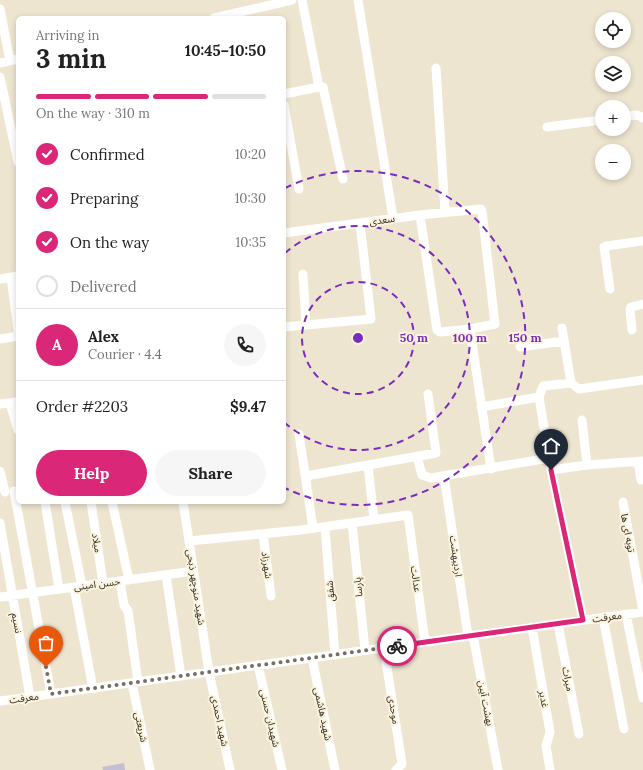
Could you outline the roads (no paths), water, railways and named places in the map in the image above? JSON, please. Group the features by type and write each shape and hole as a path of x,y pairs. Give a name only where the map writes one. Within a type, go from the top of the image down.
{"street":[{"path":"223,16 292,0"},
{"path":"302,0 321,87 344,179"},
{"path":"358,0 393,218"},
{"path":"0,9 14,60 0,63"},
{"path":"436,68 445,212"},
{"path":"0,77 16,153"},
{"path":"286,94 321,87"},
{"path":"631,116 636,115 643,118"},
{"path":"286,116 299,189"},
{"path":"547,127 595,121"},
{"name":"سعدی","path":"286,233 393,218 481,209 496,321 493,325 470,329"},
{"path":"420,215 437,330 440,332 470,329 491,469"},
{"path":"286,327 371,319 360,223"},
{"path":"610,289 604,247 643,241"},
{"path":"303,274 306,325"},
{"path":"0,279 15,276 16,294"},
{"path":"632,330 630,309 633,306 643,304"},
{"path":"562,328 571,383"},
{"path":"0,339 16,336"},
{"path":"520,347 564,341"},
{"path":"583,620 551,470 540,397 544,386 571,383 580,389 643,380"},
{"path":"306,476 436,452 428,394"},
{"path":"481,407 540,397"},
{"path":"0,404 14,402 16,416"},
{"path":"582,420 587,465"},
{"path":"299,434 313,528"},
{"path":"417,456 422,475 430,478 491,469 549,458"},
{"path":"551,470 587,465 640,461 641,480"},
{"path":"189,541 325,527 374,520 368,465"},
{"path":"0,471 9,492 33,592 51,694"},
{"name":"اردیبهشت","path":"444,476 470,636"},
{"name":"توبه ای ها","path":"623,502 643,611"},
{"path":"45,504 59,589"},
{"path":"65,504 93,688"},
{"name":"میلاد","path":"91,504 104,583"},
{"name":"شریعتی","path":"112,504 125,580 124,605 128,611 135,683 150,770"},
{"name":"شهید منوچهر ذبحی","path":"183,504 209,672"},
{"name":"عدالت","path":"374,520 408,516 425,642"},
{"name":"نسیم","path":"0,523 30,697"},
{"name":"پارسا","path":"352,523 365,650"},
{"name":"شفق","path":"325,527 335,655"},
{"name":"شهرزاد","path":"263,534 271,596"},
{"name":"حسن امینی","path":"0,597 194,571"},
{"path":"166,575 181,676"},
{"name":"معرفت","path":"0,702 643,611"},
{"path":"626,614 643,698"},
{"path":"603,617 624,729"},
{"name":"میراث","path":"558,624 579,734"},
{"name":"غدیر","path":"532,627 550,732 546,746 550,770"},
{"name":"بهشت آیین","path":"470,636 498,770"},
{"name":"موحدی","path":"384,648 402,764 396,770"},
{"name":"شهید هاشمی","path":"312,658 335,770"},
{"name":"شهیدان حسنی","path":"258,665 282,770"},
{"name":"شهید احمدی","path":"209,672 230,770"}]}
